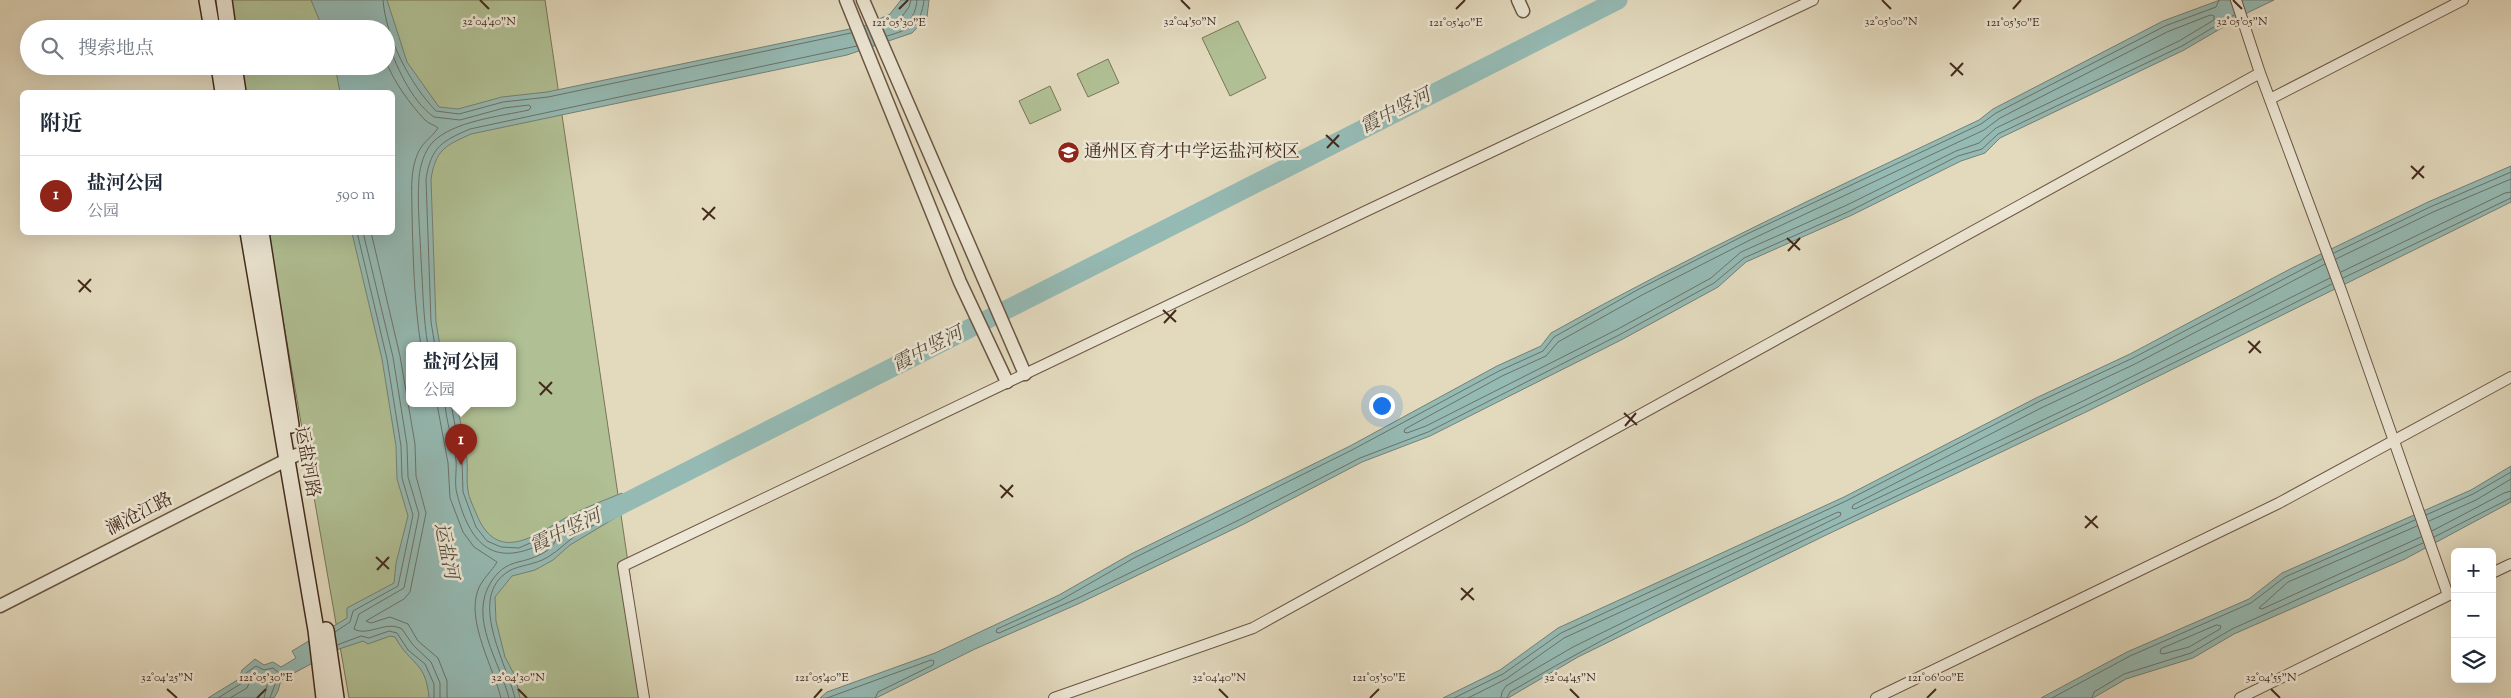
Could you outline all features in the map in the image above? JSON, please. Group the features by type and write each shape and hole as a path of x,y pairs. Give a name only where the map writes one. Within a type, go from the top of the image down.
{"main road":[{"path":"207,0 210,20"},
{"path":"224,0 227,20"},
{"path":"220,75 223,90"},
{"path":"235,75 238,90"},
{"name":"运盐河路","path":"249,235 292,457"},
{"name":"运盐河路","path":"261,235 292,457 326,665 336,698"},
{"name":"运盐河路","path":"324,698 326,665"}],"street":[{"path":"846,0 960,282 1007,382"},
{"path":"863,0 1025,374"},
{"path":"644,698 623,566 1814,0"},
{"path":"2236,0 2260,73 2342,293 2431,549 2452,593"},
{"path":"2270,99 2463,0"},
{"path":"1054,698 1253,628 2260,73"},
{"path":"1876,698 2279,503 2511,377"},
{"name":"澜沧江路","path":"0,606 292,457"},
{"path":"2496,572 2511,564"},
{"path":"2240,698 2451,594"}],"green space":[{"path":"228,0 545,0 648,698 349,698 268,235 395,235 395,90 244,90 241,75 395,75 395,20 231,20"},
{"path":"1238,21 1266,78 1230,96 1202,38"},
{"path":"1108,59 1119,83 1088,97 1077,74"},
{"path":"1050,86 1061,110 1030,124 1019,101"}],"water":[{"path":"311,0 387,0 393,20 319,20"},
{"name":"运盐河","path":"901,0 929,0 927,17 912,33 847,55 471,134 454,142 439,155 431,179 436,322 439,342 406,342 406,407 457,407 465,446 469,496 485,529 495,538 506,542 518,542 543,531 575,513 622,493 630,509 570,545 553,560 535,570 512,576 495,597 496,621 505,657 515,676 520,698 429,698 425,677 421,670 395,637 390,636 368,644 363,641 339,649 281,680 274,698 208,698 239,679 242,670 255,659 264,665 273,662 281,667 296,658 292,651 347,618 347,608 394,583 396,563 408,516 397,479 396,446 382,359 352,235 395,235 395,90 340,90 337,75 395,75 395,25 407,62 439,107 458,109 502,97 547,92 864,26 890,14"},
{"path":"2220,0 2274,0 2249,12 2184,50 2000,138 1985,153 1961,161 1852,215 1746,262 1718,287 1623,339 1430,436 1362,462 1244,524 1078,604 975,649 876,698 820,698 827,692 935,653 1059,595 1131,554 1350,446 1497,366 1541,346 1551,333 1656,276 1979,120 1993,109 2163,21"},
{"path":"2511,166 2511,202 2503,206 2088,411 1824,536 1578,657 1508,698 1443,698 1500,670 1558,628 1844,497 2036,398 2130,354 2292,268 2428,202"},
{"path":"2511,466 2511,502 2405,559 2234,634 2193,658 2126,679 2093,698 2041,698 2127,652 2249,599 2282,573 2471,490"}],"waterway":[{"name":"霞中竖河","path":"605,513 1618,0"}],"place":[{"name":"通州区育才中学运盐河校区","path":"1068,153"},
{"name":"盐河公园","path":"461,465"}]}
